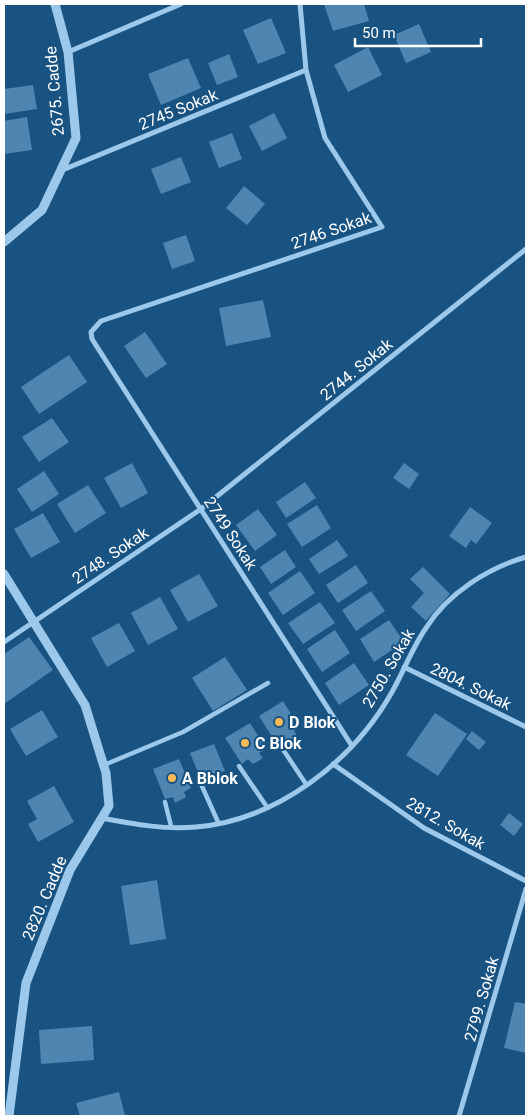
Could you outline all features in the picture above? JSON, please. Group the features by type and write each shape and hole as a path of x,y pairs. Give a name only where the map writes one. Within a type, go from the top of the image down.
{"street":[{"name":"2675. Cadde","path":"4,242 42,210 76,138 68,52 55,4"},
{"path":"68,52 181,4"},
{"name":"2746 Sokak","path":"91,332 101,321 382,226 324,138 306,70 300,4"},
{"name":"2745 Sokak","path":"60,172 306,70"},
{"name":"2744. Sokak","path":"201,508 526,249"},
{"name":"2749 Sokak","path":"91,332 92,339 352,746"},
{"name":"2748. Sokak","path":"4,642 201,508"},
{"name":"2750. Sokak","path":"102,818 143,825 197,827 237,818 278,803 333,764 352,746 392,692 426,626 453,598 481,575 503,564 526,557"},
{"name":"2820. Cadde","path":"4,574 85,705 104,765 109,806 70,870 26,983 9,1116"},
{"name":"2804. Sokak","path":"404,667 526,727"},
{"path":"104,765 183,732 268,683"},
{"path":"280,745 306,784"},
{"name":"2812. Sokak","path":"333,764 424,828 526,881"},
{"path":"239,766 266,807"},
{"path":"201,784 218,822"},
{"path":"165,802 171,826"},
{"name":"2799. Sokak","path":"459,1116 526,889"}],"building":[{"path":"324,4 364,4 369,21 333,31"},
{"path":"271,18 286,53 258,64 243,30"},
{"path":"419,24 431,52 406,63 394,35"},
{"path":"368,47 382,75 348,92 334,65"},
{"path":"229,54 238,77 217,85 208,63"},
{"path":"188,58 201,88 161,105 148,74"},
{"path":"33,85 37,109 4,114 4,89"},
{"path":"274,113 287,138 262,151 249,126"},
{"path":"27,117 32,150 4,154 4,121"},
{"path":"232,133 242,159 219,168 209,142"},
{"path":"181,157 191,182 161,194 151,169"},
{"path":"244,186 265,204 247,225 226,208"},
{"path":"186,235 195,261 172,269 163,243"},
{"path":"263,300 271,337 226,346 219,308"},
{"path":"145,332 167,364 146,378 124,346"},
{"path":"69,355 87,382 39,414 21,387"},
{"path":"52,418 69,442 39,462 22,437"},
{"path":"132,463 148,493 121,508 104,478"},
{"path":"404,463 419,474 409,489 393,478"},
{"path":"44,471 59,494 32,512 17,489"},
{"path":"305,482 316,498 286,518 276,502"},
{"path":"88,485 106,513 75,533 57,504"},
{"path":"317,505 331,528 302,547 287,524"},
{"path":"470,507 492,523 476,544 471,540 466,548 449,536"},
{"path":"258,509 277,535 255,551 236,525"},
{"path":"43,513 60,542 31,558 14,529"},
{"path":"337,540 348,556 319,574 309,559"},
{"path":"285,550 296,567 271,584 260,567"},
{"path":"356,565 368,583 338,603 326,585"},
{"path":"423,567 450,594 426,621 411,607 424,593 410,579"},
{"path":"300,571 315,593 283,615 268,593"},
{"path":"199,574 218,606 188,622 170,590"},
{"path":"371,591 385,611 356,631 342,610"},
{"path":"160,597 178,629 148,645 131,613"},
{"path":"320,602 335,623 303,644 288,623"},
{"path":"389,620 404,642 374,662 360,639"},
{"path":"119,623 135,651 107,667 91,638"},
{"path":"335,630 350,653 322,672 307,649"},
{"path":"29,637 53,670 4,704 4,654"},
{"path":"225,657 247,690 213,711 192,678"},
{"path":"354,663 369,685 339,705 325,683"},
{"name":"D Blok","path":"283,701 299,727 294,731 297,736 286,743 282,738 276,743 259,716"},
{"path":"42,710 58,737 26,756 10,729"},
{"path":"435,713 467,734 438,776 406,755"},
{"name":"C Blok","path":"250,723 266,748 259,753 263,758 253,764 248,759 242,764 225,738"},
{"path":"472,731 486,742 479,750 466,739"},
{"path":"214,744 225,771 220,773 222,779 211,784 209,779 202,782 190,753"},
{"name":"A Bblok","path":"179,759 191,788 184,792 186,797 175,803 173,797 165,799 153,769"},
{"path":"54,786 74,822 38,842 28,824 37,819 27,801"},
{"path":"509,813 523,824 514,836 500,825"},
{"path":"157,880 166,939 130,945 121,886"},
{"path":"515,1002 526,1004 526,1053 504,1048"},
{"path":"92,1026 94,1060 41,1064 39,1030"},
{"path":"119,1092 125,1116 80,1116 76,1103"}],"place":[{"name":"D Blok","path":"279,722"},
{"name":"C Blok","path":"245,743"},
{"name":"A Bblok","path":"172,778"}]}
